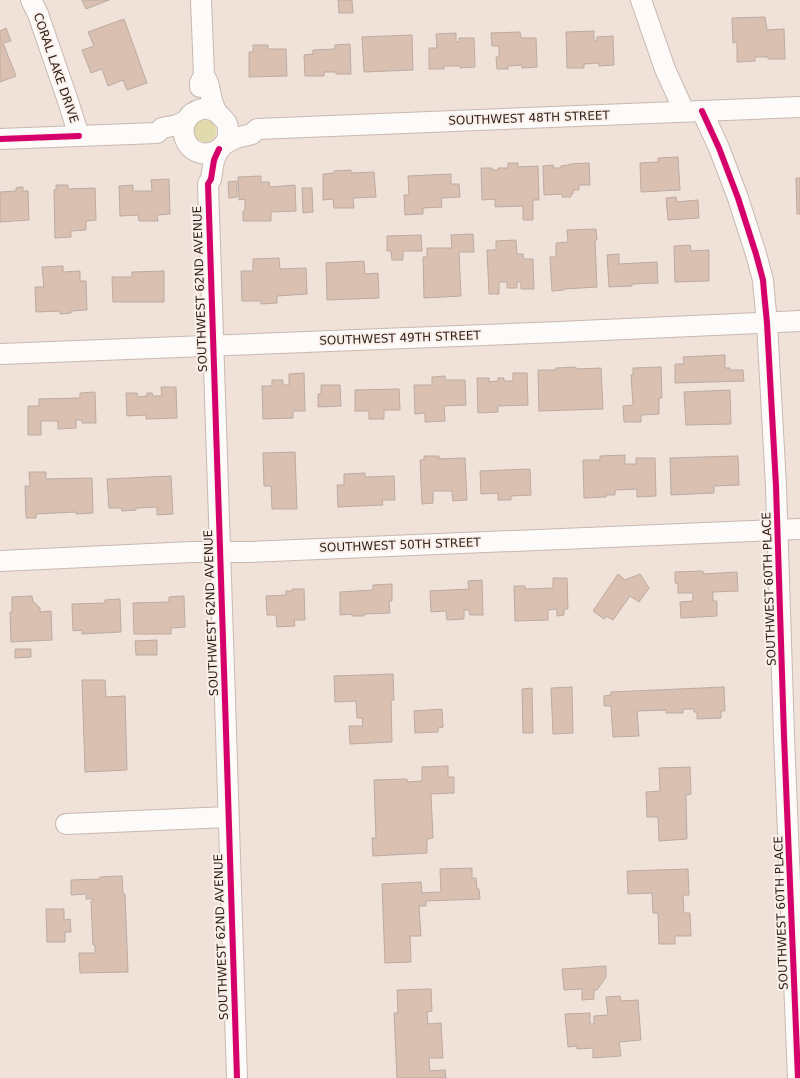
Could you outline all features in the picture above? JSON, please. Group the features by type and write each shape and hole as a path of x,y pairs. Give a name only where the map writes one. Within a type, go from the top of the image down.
{"street":[{"name":"CORAL LAKE DRIVE","path":"31,0 40,21 79,136"},
{"path":"157,133 162,138 171,139 205,154 212,153 222,147 228,137 227,123 213,103 208,82 204,75 201,0"},
{"name":"SOUTHWEST 60TH PLACE","path":"641,0 665,69 719,148 729,173 756,254 763,280 767,323 778,530 792,736 797,944 798,1078"},
{"path":"191,147 183,135 183,128 197,103 200,83 204,75"},
{"name":"SOUTHWEST 48TH STREET","path":"222,147 236,138 252,134 257,129 800,107"},
{"path":"0,139 157,133 162,128 177,125 203,109 210,109 220,115"},
{"name":"SOUTHWEST 48TH STREET","path":"220,115 252,124 257,129"},
{"name":"SOUTHWEST 62ND AVENUE","path":"191,147 200,162 203,179 208,184"},
{"name":"SOUTHWEST 62ND AVENUE","path":"222,147 214,160 211,179 208,184 237,1078"},
{"name":"SOUTHWEST 49TH STREET","path":"0,354 800,321"},
{"name":"SOUTHWEST 50TH STREET","path":"0,561 184,552 257,551 800,529"},
{"path":"66,824 228,817"}],"shaded area":[{"path":"205,120 213,123 216,131 213,139 205,142 197,139 194,131 197,123"}],"building":[{"path":"82,0 109,0 86,9"},
{"path":"338,0 352,0 353,13 339,13"},
{"path":"765,17 767,30 784,29 785,59 755,57 755,61 737,62 737,42 733,43 732,18"},
{"path":"124,19 147,83 127,90 123,80 108,86 102,69 91,73 82,50 94,46 88,32"},
{"path":"6,28 11,41 3,43 16,76 0,82 0,31"},
{"path":"594,31 594,41 597,41 597,37 613,36 614,65 599,66 599,63 584,64 584,68 567,68 566,32"},
{"path":"520,32 521,38 536,38 537,67 522,68 522,65 508,66 508,69 497,69 496,57 499,57 499,46 492,46 491,33"},
{"path":"456,33 456,42 459,42 459,38 474,38 475,67 460,68 460,66 444,66 444,69 429,69 429,48 437,48 436,34"},
{"path":"412,35 413,70 364,72 362,37"},
{"path":"350,44 351,74 324,72 324,76 305,76 304,55 313,54 313,50 335,49 335,45"},
{"path":"253,45 268,45 268,49 286,49 287,76 249,77 249,52 253,52"},
{"path":"678,157 680,190 641,192 640,163 658,162 658,158"},
{"path":"508,163 518,163 518,167 538,166 539,200 533,200 533,220 523,220 523,206 495,207 495,199 482,200 481,168 492,168 492,170 498,170 498,168 508,168"},
{"path":"589,163 590,185 579,185 579,190 573,190 571,197 562,197 562,194 544,195 543,166 553,165 554,168 561,168 561,166 569,164"},
{"path":"351,170 351,173 374,172 376,197 353,198 354,208 334,208 333,199 323,200 323,174 334,173 334,171"},
{"path":"451,174 451,184 459,184 460,197 441,198 442,207 423,208 423,214 405,215 404,195 409,195 408,176"},
{"path":"261,176 261,182 269,182 270,187 295,185 296,211 271,212 271,221 243,221 245,199 239,200 238,177"},
{"path":"796,178 800,178 800,214 797,214"},
{"path":"169,179 170,214 157,215 158,221 139,221 138,215 120,216 119,186 133,185 133,191 152,191 151,180"},
{"path":"237,181 237,197 229,198 228,182"},
{"path":"56,185 68,185 68,189 95,188 96,220 86,221 86,230 71,231 71,237 55,238 54,190 56,190"},
{"path":"23,187 23,191 28,191 29,220 0,222 0,192 16,191 16,188"},
{"path":"302,188 312,188 313,212 303,213"},
{"path":"676,197 677,202 698,200 699,218 668,220 666,198"},
{"path":"596,229 597,287 552,291 550,257 556,257 556,243 568,242 567,230"},
{"path":"473,234 474,252 459,252 461,296 424,298 423,257 427,257 427,248 452,248 451,235"},
{"path":"421,235 422,251 403,251 403,260 392,260 391,251 387,251 387,236"},
{"path":"516,240 517,254 523,254 524,259 533,259 534,289 521,289 521,282 517,282 517,288 507,288 507,282 499,282 499,294 489,294 487,250 496,250 496,241"},
{"path":"690,245 691,251 709,250 709,281 675,282 674,246"},
{"path":"619,254 619,264 657,262 658,283 609,287 607,255"},
{"path":"279,258 280,269 306,268 307,294 277,296 277,303 261,304 261,301 242,301 241,271 253,271 253,259"},
{"path":"364,261 365,274 378,273 379,298 327,300 326,263"},
{"path":"63,266 63,272 80,271 80,281 86,281 87,310 71,311 71,313 60,314 60,311 36,312 35,287 44,287 42,267"},
{"path":"164,271 164,302 113,302 112,277 132,277 132,272"},
{"path":"725,355 725,368 730,368 730,370 743,370 744,381 675,383 675,364 684,364 683,357"},
{"path":"576,367 576,369 601,368 603,409 539,411 538,370 556,370 556,368"},
{"path":"661,367 662,398 659,398 659,414 641,415 641,422 624,422 623,406 633,405 631,375 633,375 633,368"},
{"path":"304,373 305,411 293,411 293,418 263,419 262,386 272,386 272,380 283,380 283,385 289,385 289,374"},
{"path":"513,373 527,373 528,405 498,406 498,412 478,413 477,378 489,378 489,382 498,381 498,378 504,378 504,381 513,381"},
{"path":"445,376 445,380 465,380 466,405 444,406 445,421 425,422 425,413 415,414 414,385 432,385 432,377"},
{"path":"321,385 340,385 341,406 318,407 318,394 321,394"},
{"path":"161,387 176,387 177,418 146,419 146,415 127,416 126,393 137,393 138,397 147,396 147,393 152,393 153,396 162,396"},
{"path":"399,389 400,410 384,410 384,419 369,419 369,411 355,411 355,390"},
{"path":"730,390 731,424 686,425 684,392"},
{"path":"95,392 96,423 82,423 82,420 76,420 76,428 58,429 58,421 41,421 41,435 28,435 28,406 39,406 39,399 80,398 80,393"},
{"path":"295,452 297,509 272,509 271,486 264,486 263,453"},
{"path":"625,455 625,464 636,464 636,458 655,458 656,496 637,497 637,489 615,490 615,495 606,495 606,497 584,498 583,460 600,460 600,456"},
{"path":"424,456 439,456 439,459 465,458 467,500 453,501 452,491 433,491 433,503 422,504 420,460 424,460"},
{"path":"738,456 739,485 714,486 714,493 671,495 670,458"},
{"path":"530,469 531,495 511,496 511,500 498,500 498,493 481,494 480,471"},
{"path":"29,472 46,472 46,479 92,478 93,513 76,514 76,512 36,514 36,518 26,518 25,486 30,486"},
{"path":"365,473 365,477 394,476 395,500 382,500 383,505 338,507 337,485 344,485 344,474"},
{"path":"171,476 173,514 157,515 157,507 136,508 136,510 122,511 121,508 109,508 107,479"},
{"path":"703,571 703,574 737,572 738,591 713,592 713,601 717,601 717,616 681,618 680,602 693,601 693,593 678,593 678,583 675,583 675,572"},
{"path":"618,574 625,580 640,574 649,588 639,602 630,596 613,620 606,616 604,619 593,611"},
{"path":"553,578 567,578 568,609 564,609 564,615 557,616 557,609 548,610 548,620 515,621 514,586 525,586 525,589 553,588"},
{"path":"482,580 483,615 470,615 469,610 464,610 464,619 447,620 446,611 431,612 430,591 469,589 468,581"},
{"path":"392,584 392,601 389,601 390,613 364,614 364,616 352,616 352,614 340,615 340,592 373,590 373,585"},
{"path":"292,589 304,589 305,620 294,620 295,626 277,627 276,615 267,615 266,596 286,595 286,591 292,591"},
{"path":"32,596 33,602 40,608 40,612 51,611 52,640 11,642 10,612 12,612 12,597"},
{"path":"184,596 185,627 171,628 171,634 134,634 133,603 169,602 169,597"},
{"path":"120,599 121,632 82,634 82,630 73,631 72,604 105,603 105,600"},
{"path":"157,640 157,655 136,655 135,641"},
{"path":"15,649 31,649 31,657 15,658"},
{"path":"393,674 394,700 391,700 392,742 350,744 349,726 363,726 362,718 357,718 356,701 335,702 334,676"},
{"path":"82,680 105,680 106,697 125,696 127,770 85,772"},
{"path":"572,687 573,733 553,734 551,688"},
{"path":"724,687 725,711 721,711 721,718 697,719 697,712 694,712 694,709 683,709 683,713 666,713 666,710 637,711 639,736 613,737 611,706 604,706 604,696 611,695 611,692"},
{"path":"532,688 533,733 523,733 522,689"},
{"path":"442,709 443,727 438,728 438,732 415,733 414,711"},
{"path":"448,766 448,777 454,777 454,793 431,794 433,838 427,839 427,853 373,856 372,838 376,838 374,780 407,779 407,782 422,781 422,767"},
{"path":"690,767 691,794 686,795 687,839 659,841 658,817 647,817 646,792 660,791 659,768"},
{"path":"472,868 472,878 476,878 480,899 426,901 426,906 419,906 421,936 410,936 411,962 385,963 382,884 421,882 422,893 441,892 440,869"},
{"path":"688,869 689,895 683,895 684,913 690,913 691,936 675,936 675,944 659,944 658,913 653,913 652,893 628,894 627,871"},
{"path":"122,876 123,894 125,894 128,972 80,973 79,953 95,953 95,945 93,945 91,901 94,901 94,899 86,899 86,894 71,895 71,880 100,879 100,877"},
{"path":"46,909 64,909 64,920 70,919 71,932 65,932 65,942 47,942"},
{"path":"606,966 606,977 597,990 594,990 594,999 582,1000 582,989 564,990 562,969"},
{"path":"431,989 432,1011 427,1012 428,1024 441,1023 443,1058 429,1058 430,1071 445,1070 446,1078 397,1078 394,1013 398,1013 397,990"},
{"path":"620,996 621,1001 638,1000 641,1040 619,1042 621,1056 593,1058 593,1048 577,1049 577,1046 568,1047 565,1014 590,1013 590,1024 594,1024 594,1016 608,1015 606,997"}],"cycle path":[{"path":"702,111 719,148 738,198 763,280 767,323 776,486 784,736 798,1078"},
{"path":"0,139 79,136"},
{"path":"219,149 214,160 211,179 208,184 237,1078"}]}
